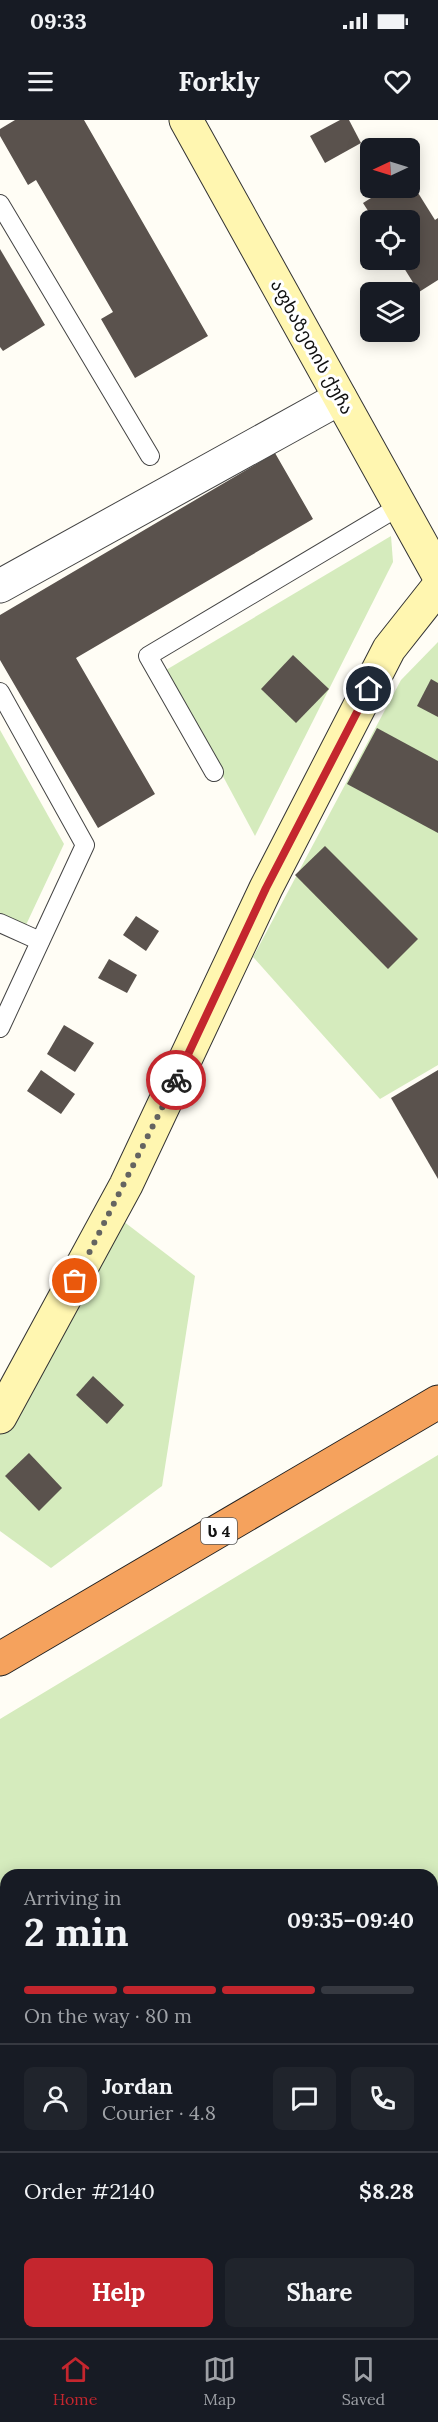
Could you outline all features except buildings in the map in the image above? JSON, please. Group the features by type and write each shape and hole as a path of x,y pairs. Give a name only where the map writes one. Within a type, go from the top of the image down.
{"highway":[{"name":"ს 4","path":"0,1659 438,1402"}],"street":[{"name":"აფხაზეთის ქუჩა","path":"186,120 438,574"},
{"path":"0,586 340,398"},
{"path":"0,1417 126,1185 266,888 389,649 438,587"}],"lane":[{"path":"0,204 150,456"},
{"path":"214,772 148,656 400,506"},
{"path":"0,692 85,845 0,1028"},
{"path":"0,922 40,941"}],"green space":[{"path":"391,536 393,562 255,836 166,670"},
{"path":"438,642 438,1065 380,1099 253,957 401,680"},
{"path":"0,730 64,844 25,927 0,916"},
{"path":"119,1218 195,1276 162,1486 51,1568 0,1531 0,1392"},
{"path":"438,1455 438,1869 0,1869 0,1719"}],"way so far":[{"path":"75,1281 126,1185 176,1080"}],"route":[{"path":"176,1080 266,888 369,689"}]}
